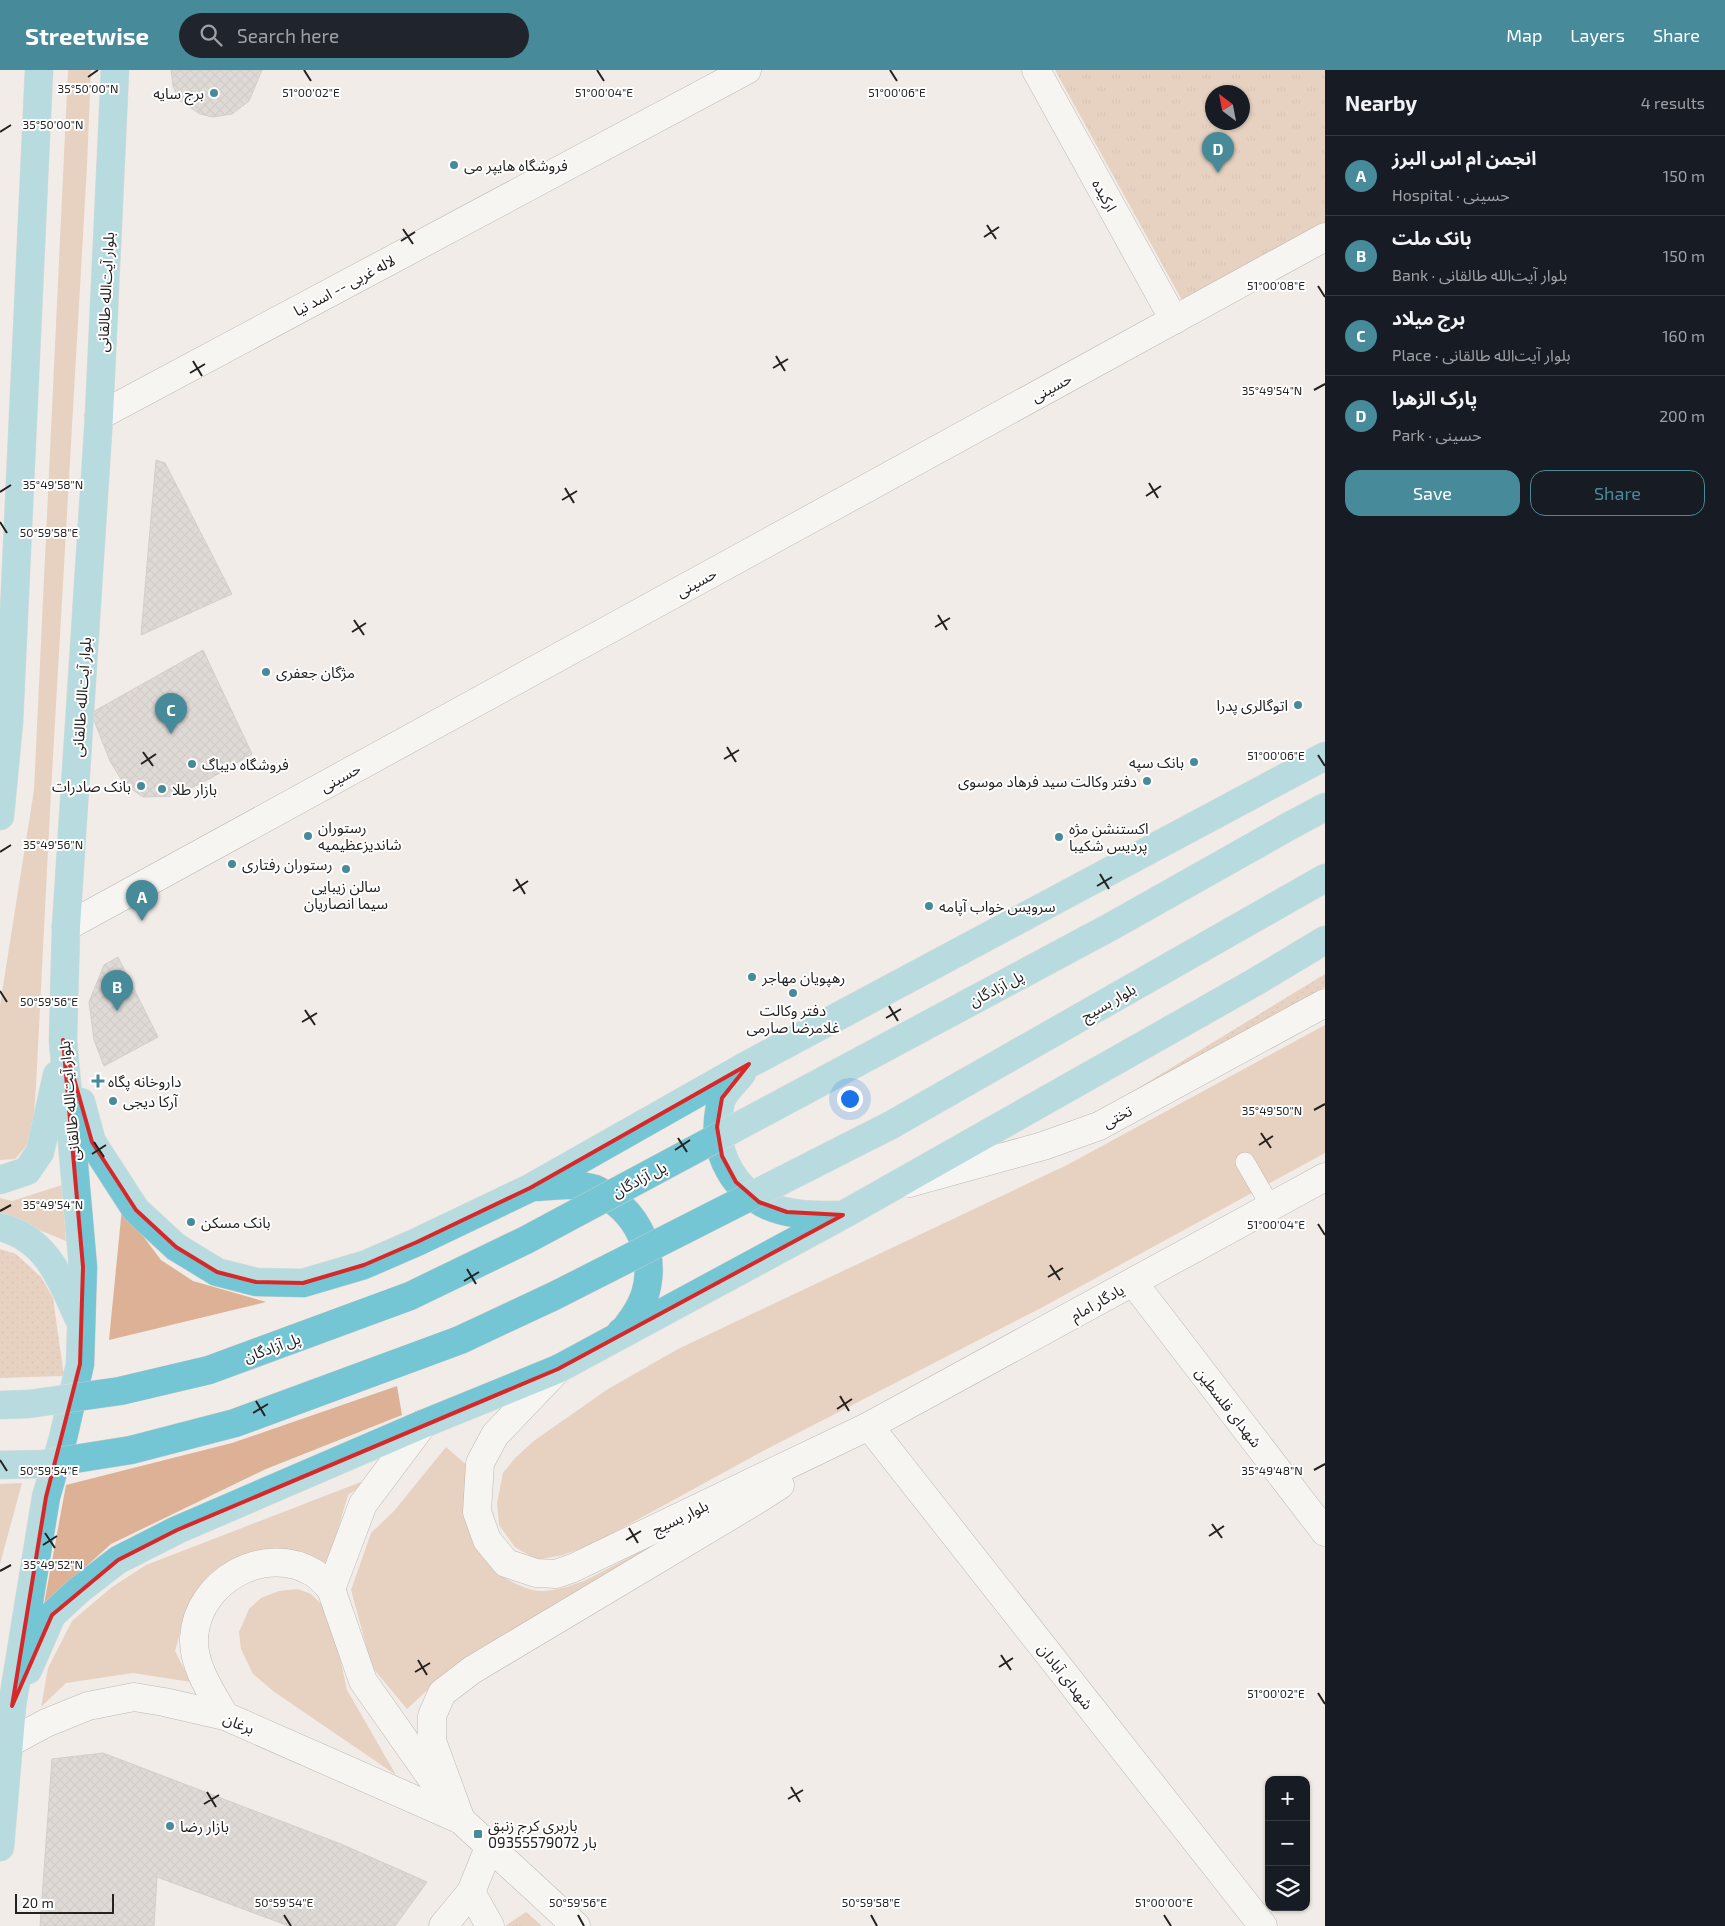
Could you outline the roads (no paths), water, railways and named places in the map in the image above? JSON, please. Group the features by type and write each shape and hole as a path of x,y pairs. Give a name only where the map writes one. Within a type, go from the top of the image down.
{"main road":[{"path":"0,816 9,722 39,70"},
{"name":"بلوار آیت‌الله طالقانی","path":"12,1706 46,1497 63,1438 80,1364 83,1267 63,1040 66,927 99,416 115,70"},
{"path":"63,1040 92,1142 136,1210 176,1247 216,1272 256,1282 303,1283 364,1265 530,1188 749,1064 1325,756"},
{"name":"پل آزادگان","path":"0,1405 29,1404 120,1391 209,1370 410,1296 534,1236 1103,931 1325,807"},
{"name":"بلوار بسیج","path":"0,1465 43,1464 131,1450 235,1423 460,1340 554,1296 891,1125 1325,878"},
{"path":"0,1847 12,1706 52,1615 79,1590 118,1560 177,1530 423,1424 558,1369 843,1215 1255,982 1325,940"},
{"path":"0,1180 27,1171 40,1152 63,1040"},
{"path":"749,1064 722,1098 717,1127 722,1156 736,1182 759,1202 787,1212 812,1216 843,1215"},
{"path":"530,1188 569,1184 596,1190 620,1204 638,1226 648,1252 649,1280 641,1307 624,1330 601,1346"},
{"path":"0,1227 32,1242 57,1270 81,1323"}],"street":[{"name":"لاله غربی -- اسد نیا","path":"99,416 748,70"},
{"name":"ارکیده","path":"1036,70 1174,320"},
{"name":"حسینی","path":"66,927 1325,237"},
{"name":"تختی","path":"893,1187 1043,1146 1099,1126 1325,1003"},
{"name":"یادگار امام","path":"869,1426 1325,1177"},
{"name":"شهدای فلسطین","path":"1133,1282 1325,1532"},
{"name":"بلوار بسیج","path":"558,1369 495,1435 480,1463 477,1512 487,1540 506,1563 536,1573 556,1574 573,1568 869,1426"},
{"path":"225,1716 204,1680 195,1652 194,1637 202,1609 218,1585 236,1573 258,1564 280,1563 314,1573 331,1589 363,1504 423,1424"},
{"path":"461,1820 432,1741 432,1716 442,1692 472,1670 755,1501 869,1426"},
{"name":"شهدای آبادان","path":"869,1426 1263,1926"},
{"name":"برغان","path":"331,1589 363,1681 461,1820 576,1926"},
{"name":"برغان","path":"10,1742 46,1723 88,1706 134,1697 164,1702 225,1716 461,1820"},
{"path":"443,1926 471,1892 490,1845"},
{"path":"471,1892 490,1926"}],"lane":[{"path":"1245,1162 1271,1207"}],"place":[{"name":"برج سایه","path":"214,93"},
{"name":"فروشگاه هایپر می","path":"454,165"},
{"name":"پارک الزهرا","path":"1218,173"},
{"name":"مژگان جعفری","path":"266,672"},
{"name":"اتوگالری پدرا","path":"1298,705"},
{"name":"برج میلاد","path":"171,734"},
{"name":"بانک سپه","path":"1194,762"},
{"name":"فروشگاه دیباگ","path":"192,764"},
{"name":"دفتر وکالت سید فرهاد موسوی","path":"1147,781"},
{"name":"بانک صادرات","path":"141,786"},
{"name":"بازار طلا","path":"162,789"},
{"name":"رستوران شاندیزعظیمیه","path":"308,836"},
{"name":"اکستنشن مژه پردیس شکیبا","path":"1059,837"},
{"name":"رستوران رفتاری","path":"232,864"},
{"name":"سالن زیبایی سیما انصاریان","path":"346,869"},
{"name":"سرویس خواب آپامه","path":"929,906"},
{"name":"انجمن ام اس البرز","path":"142,921"},
{"name":"رهپویان مهاجر","path":"752,977"},
{"name":"دفتر وکالت غلامرضا صارمی","path":"793,993"},
{"name":"بانک ملت","path":"117,1011"},
{"name":"داروخانه پگاه","path":"98,1081"},
{"name":"آرکا دیجی","path":"113,1101"},
{"name":"بانک مسکن","path":"191,1222"},
{"name":"بازار رضا","path":"170,1826"},
{"name":"باربری کرج زنبق بار 09355579072","path":"478,1834"}]}
